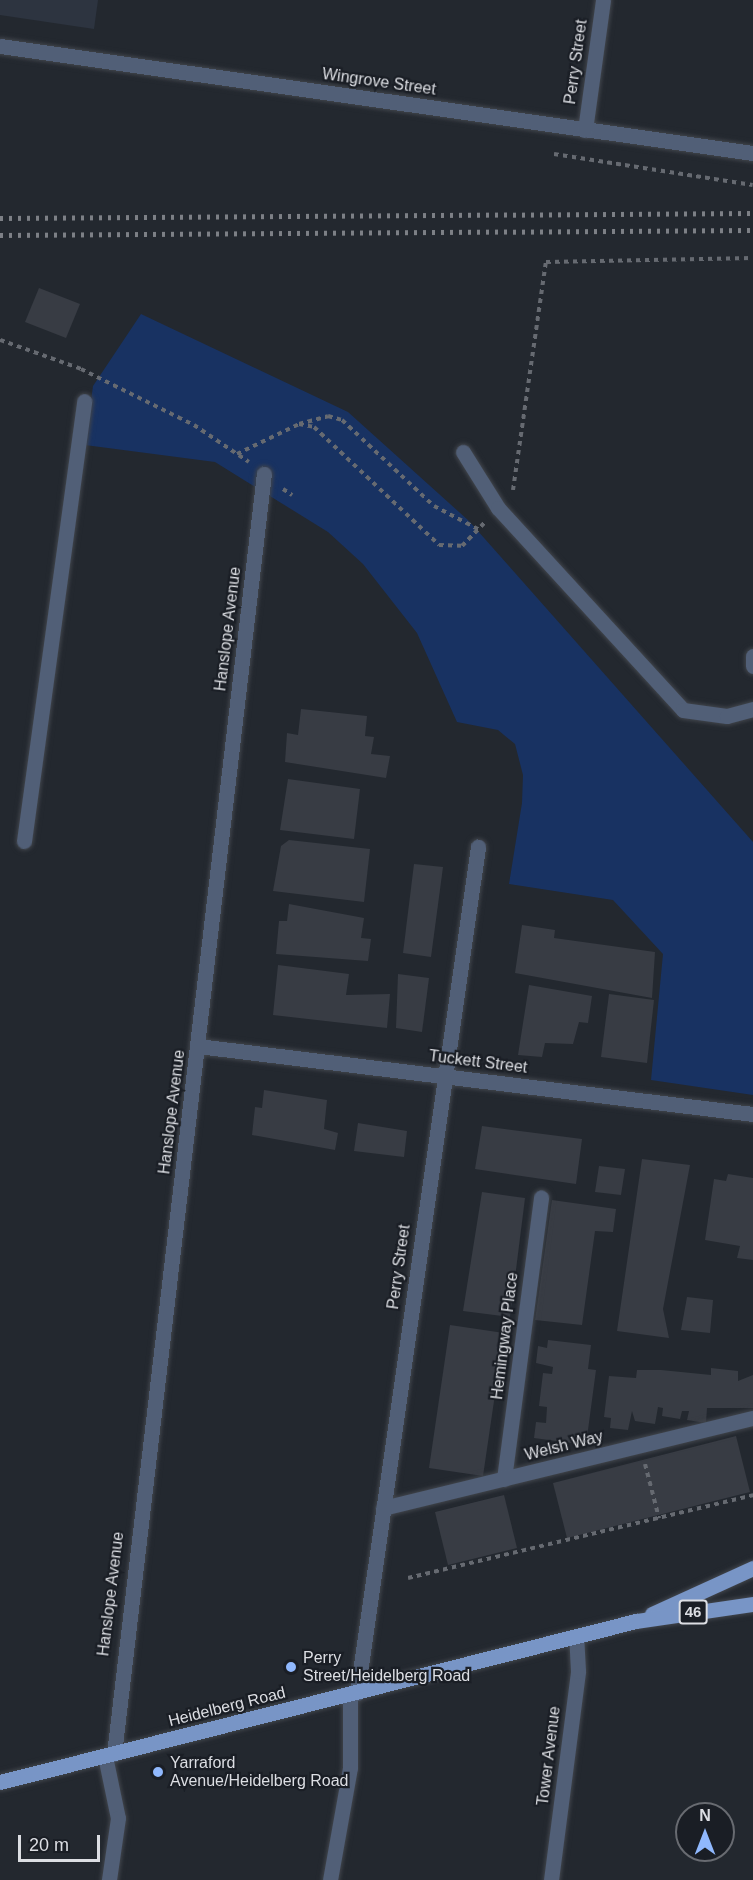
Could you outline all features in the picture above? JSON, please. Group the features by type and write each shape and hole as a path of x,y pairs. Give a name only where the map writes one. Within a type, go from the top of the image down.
{"main road":[{"name":"Heidelberg Road","path":"636,1621 753,1568"},
{"path":"732,1578 753,1576"},
{"name":"Heidelberg Road","path":"0,1782 636,1621 753,1604"}],"street":[{"name":"Perry Street","path":"585,130 603,0"},
{"name":"Wingrove Street","path":"0,45 753,153"},
{"path":"24,841 84,401"},
{"path":"463,452 498,508 683,710 727,716 753,709"},
{"name":"Hanslope Avenue","path":"109,1880 118,1818 109,1755 198,1046 264,474"},
{"path":"753,656 753,666"},
{"name":"Perry Street","path":"330,1880 350,1768 354,1694 478,847"},
{"name":"Tuckett Street","path":"198,1046 753,1114"},
{"name":"Hemingway Place","path":"504,1479 541,1197"},
{"name":"Welsh Way","path":"383,1508 753,1418"},
{"name":"Tower Avenue","path":"551,1880 578,1671 576,1637"}],"path":[{"path":"554,154 753,185"},
{"path":"298,424 314,427 439,545 462,546 513,494 524,386 546,262 753,258"},
{"path":"0,340 81,369 194,425 264,474"},
{"path":"237,454 298,424 328,416 342,420 434,506 478,529"},
{"path":"644,1457 659,1518"},
{"path":"408,1578 753,1495"}],"shaded area":[{"path":"0,0 98,0 94,29 0,15"},
{"path":"141,314 348,412 469,521 753,842 753,1095 651,1080 663,954 613,900 509,884 522,803 523,775 515,744 498,730 457,722 417,633 363,564 328,532 215,462 85,445 93,386"}],"building":[{"path":"39,288 80,304 66,338 25,322"},
{"path":"301,709 367,716 365,736 374,737 371,754 390,756 386,778 285,762 287,733 298,735"},
{"path":"288,779 360,789 354,839 280,830"},
{"path":"289,840 370,849 364,902 273,891 281,846"},
{"path":"414,864 443,867 431,957 403,953"},
{"path":"289,904 364,918 361,938 371,939 368,961 276,954 279,921 287,921"},
{"path":"522,925 555,930 554,938 655,952 652,998 515,973"},
{"path":"278,965 349,974 346,995 390,994 387,1028 273,1015"},
{"path":"398,974 429,978 422,1032 396,1028"},
{"path":"529,985 592,996 588,1023 579,1022 573,1044 545,1043 542,1057 518,1055"},
{"path":"609,994 654,1000 647,1063 601,1057"},
{"path":"264,1090 327,1100 324,1129 338,1133 335,1150 252,1135 255,1107 262,1108"},
{"path":"358,1123 407,1131 404,1157 354,1151"},
{"path":"482,1126 582,1139 576,1184 475,1169"},
{"path":"642,1159 690,1165 663,1309 669,1338 617,1331"},
{"path":"599,1166 625,1169 621,1195 595,1192"},
{"path":"728,1174 753,1178 753,1260 737,1258 740,1246 705,1240 714,1179 726,1181"},
{"path":"482,1192 525,1198 510,1317 463,1311"},
{"path":"552,1200 616,1209 613,1232 595,1231 582,1325 535,1320"},
{"path":"687,1297 713,1300 710,1333 681,1330"},
{"path":"450,1325 504,1333 483,1476 429,1468"},
{"path":"548,1340 591,1345 588,1369 596,1370 586,1445 534,1438 536,1422 546,1423 547,1407 539,1406 543,1373 552,1374 553,1367 536,1363 538,1346 547,1348"},
{"path":"711,1368 738,1371 738,1381 753,1375 753,1408 707,1408 706,1423 687,1420 689,1411 682,1411 680,1419 662,1416 663,1408 658,1407 655,1424 635,1421 632,1411 628,1430 610,1428 611,1418 604,1417 609,1376 636,1378 637,1370 711,1375"},
{"path":"736,1436 750,1492 567,1538 553,1483"},
{"path":"504,1495 517,1548 448,1565 435,1512"}],"railway":[{"path":"0,218 753,213"},
{"path":"0,235 753,230"}],"place":[{"name":"Perry Street/Heidelberg Road","path":"291,1667"},
{"name":"Yarraford Avenue/Heidelberg Road","path":"158,1772"}]}
